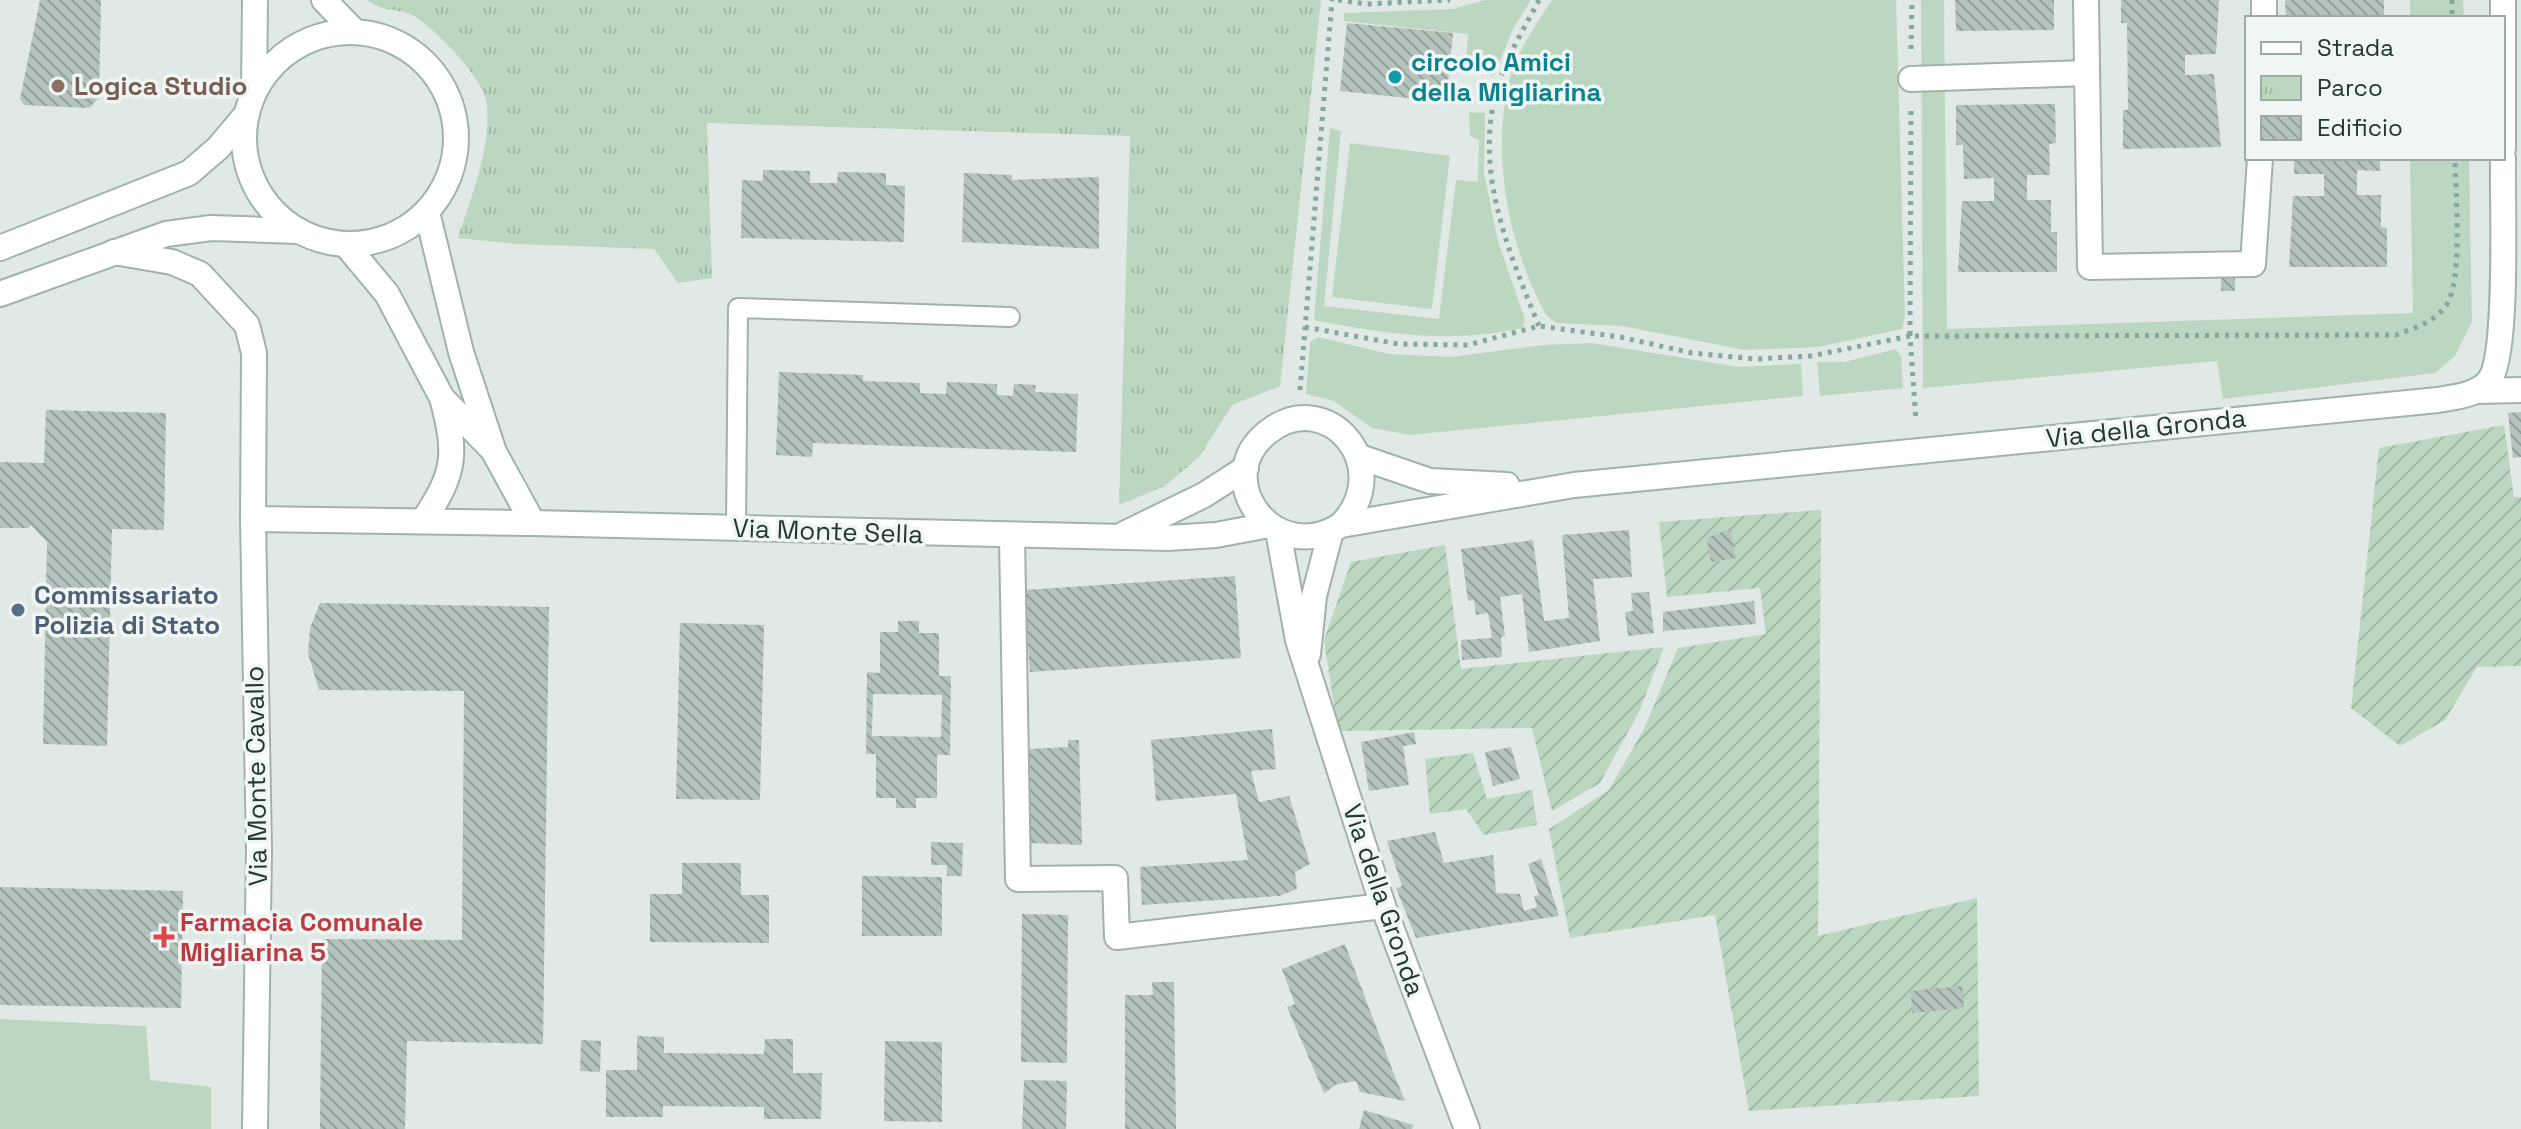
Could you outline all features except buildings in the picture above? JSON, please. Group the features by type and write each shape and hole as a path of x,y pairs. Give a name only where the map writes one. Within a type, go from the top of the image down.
{"street":[{"path":"254,91 255,0"},
{"path":"324,0 354,31"},
{"path":"2086,0 2090,267 2253,264 2260,160"},
{"path":"0,294 114,252 186,230 299,231 347,246 390,236 427,212 448,182 456,149 450,100 434,70 406,46 371,33 354,31 318,37 273,65 254,91 245,116 243,145 256,187 278,215 299,231"},
{"path":"1911,79 2087,73"},
{"path":"0,248 189,173 218,148 245,116"},
{"path":"2476,391 2491,379 2500,347 2503,160"},
{"path":"427,212 461,352 494,452 533,523"},
{"path":"347,246 387,294 442,398 494,452"},
{"name":"Via Monte Cavallo","path":"114,252 172,262 200,274 247,325 254,353 253,519 259,850 255,1129"},
{"name":"Via della Gronda","path":"1308,669 1314,596 1336,528 1574,485 2438,400 2476,391 2521,390"},
{"path":"423,521 445,486 453,461 442,398"},
{"path":"1298,419 1337,429 1360,457 1364,479 1360,496 1353,512 1336,528 1296,536 1274,528 1250,500 1246,468 1258,441 1270,430 1298,419"},
{"name":"Via della Gronda","path":"1360,457 1430,481 1574,485"},
{"name":"Via Monte Sella","path":"1122,536 1204,495 1246,468"},
{"name":"Via Monte Sella","path":"253,519 736,527 1012,537 1190,537 1274,528"},
{"name":"Via della Gronda","path":"1274,528 1291,615 1383,906 1467,1129"},
{"path":"1012,537 1018,879 1115,878 1117,937 1383,906"}],"lane":[{"path":"736,527 738,308 1010,317"}],"path":[{"path":"1298,419 1335,0 1366,4 1450,0"},
{"path":"1539,0 1500,78 1490,126 1492,182 1504,243 1539,326"},
{"path":"1305,327 1398,344 1468,345 1539,326 1620,337 1692,353 1756,359 1811,356 1910,336 1918,451"}],"green space":[{"path":"368,0 1321,0 1280,386 1232,405 1200,456 1165,486 1119,505 1130,136 707,123 712,278 678,283 654,249 518,244 458,238 483,156 487,122 484,94 458,56 423,23 414,16"},
{"path":"1485,0 1531,0 1514,27 1494,75 1466,70 1468,34 1344,21 1344,13 1453,9"},
{"path":"1552,0 1896,0 1905,317 1902,329 1818,347 1745,350 1622,326 1556,323 1546,315 1522,261 1513,231 1503,171 1502,141 1512,71 1527,39"},
{"path":"1921,0 1944,0 1947,329 2413,313 2410,160 2469,160 2472,322 2455,356 2435,373 2223,399 2217,361 1923,388"},
{"path":"2410,0 2463,0 2464,16 2410,16"},
{"path":"1469,112 1485,113 1484,173 1498,241 1525,320 1522,328 1443,336 1366,329 1314,320 1330,128 1341,131 1324,306 1439,319 1456,180 1478,182 1479,140 1470,136"},
{"path":"1350,143 1450,156 1432,309 1332,297"},
{"path":"1318,337 1389,354 1450,357 1543,345 1592,343 1739,367 1801,364 1803,396 1410,435 1372,428 1334,401 1306,394 1310,342"},
{"path":"1896,349 1901,356 1903,388 1820,396 1817,362 1844,362"},
{"path":"2504,425 2514,497 2521,497 2521,666 2477,667 2445,720 2400,746 2351,708 2379,448"},
{"path":"1821,510 1818,936 1977,898 1979,1096 1749,1111 1715,915 1570,938 1549,829 1609,790 1644,729 1678,648 1766,634 1760,588 1667,597 1659,522"},
{"path":"1445,545 1461,669 1664,647 1639,712 1600,783 1552,811 1532,728 1338,731 1324,640 1351,562"},
{"path":"1473,753 1487,799 1532,790 1537,825 1484,835 1466,809 1430,814 1425,759"},
{"path":"0,1019 146,1026 150,1080 211,1087 211,1129 0,1129"}],"place":[{"name":"circolo Amici della Migliarina","path":"1395,77"},
{"name":"Logica Studio","path":"58,86"},
{"name":"Commissariato Polizia di Stato","path":"18,610"},
{"name":"Farmacia Comunale Migliarina 5","path":"164,937"}]}
